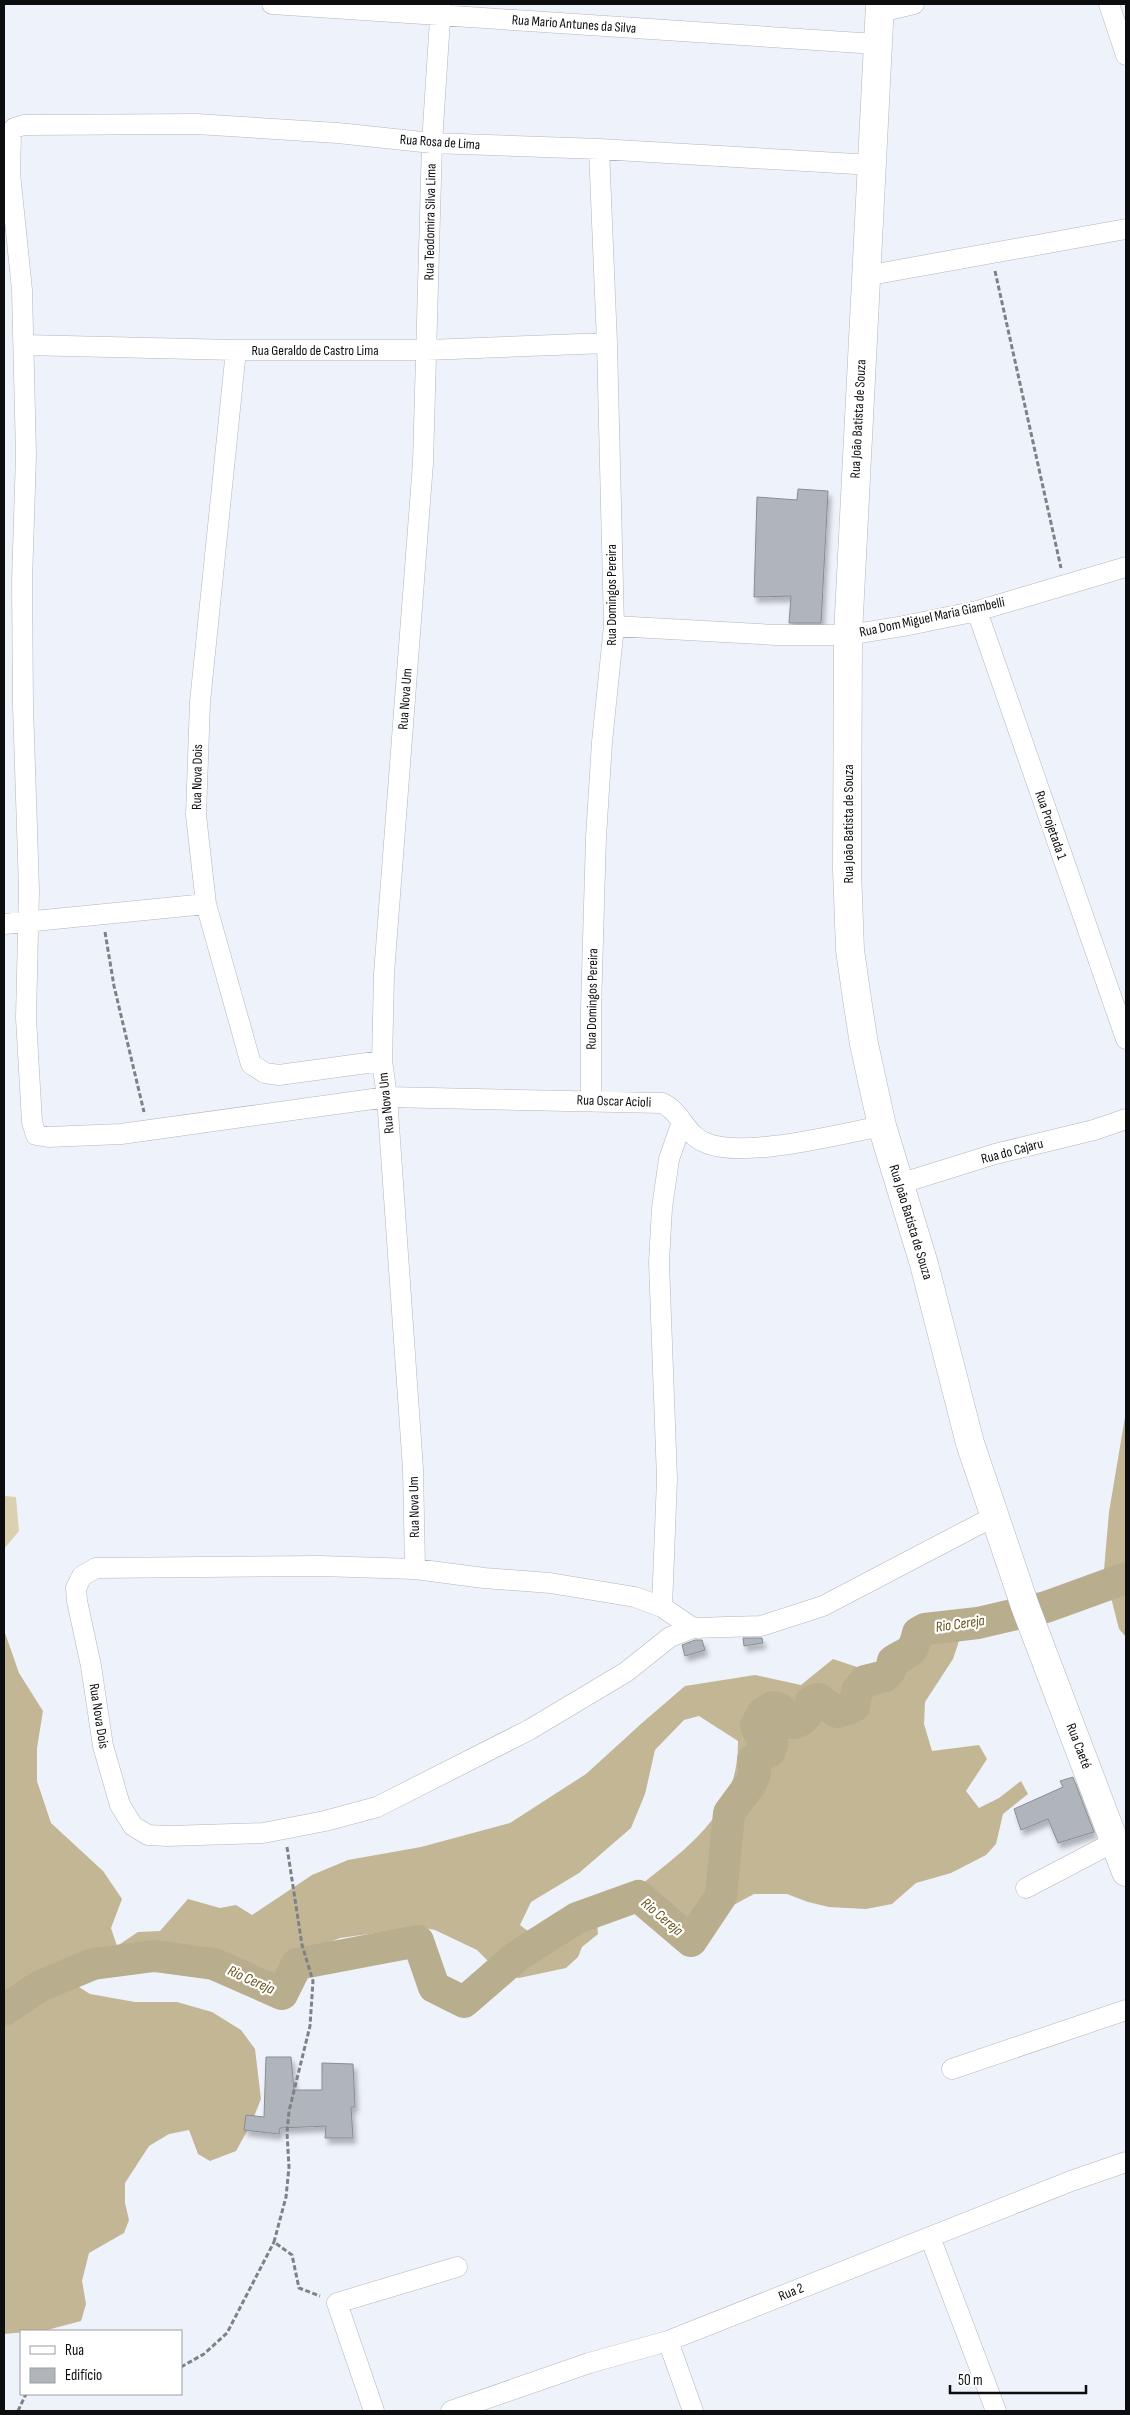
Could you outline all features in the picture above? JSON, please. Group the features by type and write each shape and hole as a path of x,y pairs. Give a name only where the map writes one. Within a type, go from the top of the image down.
{"street":[{"name":"Rua Mario Antunes da Silva","path":"272,4 440,9 876,44"},
{"path":"880,8 914,4"},
{"path":"1109,4 1126,55"},
{"name":"Rua João Batista de Souza","path":"880,8 876,44 873,165 865,276 848,635 847,870 850,950 864,1044 882,1126 924,1264 970,1443 1028,1613"},
{"name":"Rua Teodomira Silva Lima","path":"427,350 432,143 440,9"},
{"name":"Rua Rosa de Lima","path":"24,345 22,290 10,173 11,134 14,128 24,125 196,124 338,133 432,143 599,149 873,165"},
{"name":"Rua Domingos Pereira","path":"591,1100 591,1008 596,837 614,626 607,343 599,149"},
{"path":"865,276 1126,228"},
{"name":"Rua Geraldo de Castro Lima","path":"24,345 236,350 427,350 607,343"},
{"path":"24,345 26,455 22,581 23,706 29,922"},
{"name":"Rua Nova Dois","path":"236,350 199,719 196,815 206,904 251,1064 266,1074 279,1075 382,1061"},
{"name":"Rua Nova Um","path":"415,1569 413,1469 387,1097 382,1061 385,965 423,463 427,350"},
{"name":"Rua Dom Miguel Maria Giambelli","path":"614,626 776,635 848,635 976,611 1126,568"},
{"name":"Rua Projetada 1","path":"976,611 1126,1039"},
{"path":"4,924 206,904"},
{"name":"Rua Oscar Acioli","path":"29,922 26,1018 32,1122 36,1135 48,1137 121,1134 387,1097 662,1103 670,1106 688,1131 704,1142 731,1148 793,1143 882,1126"},
{"name":"Rua do Cajaru","path":"899,1184 994,1154 1094,1130 1126,1119"},
{"path":"662,1607 668,1480 659,1262 662,1208 669,1159 682,1122"},
{"path":"415,1569 587,1588 635,1597 662,1607 693,1628 761,1626 823,1606 995,1516"},
{"name":"Rua Nova Dois","path":"415,1569 320,1566 96,1568 82,1576 76,1588 77,1601 91,1666 103,1746 117,1799 133,1826 148,1835 263,1833 325,1821 377,1807 529,1730 546,1718 626,1672 670,1637 693,1628"},
{"name":"Rua Caeté","path":"1028,1613 1121,1840 1126,1872"},
{"path":"1026,1888 1121,1840"},
{"path":"952,2069 1126,2010"},
{"name":"Rua 2","path":"451,2411 589,2363 668,2341 1071,2181 1126,2162"},
{"path":"930,2237 996,2411"},
{"path":"374,2411 337,2303 457,2267"},
{"path":"668,2341 693,2411"}],"path":[{"path":"991,253 1065,586"},
{"path":"102,914 128,1048 149,1130"},
{"path":"182,2366 204,2354 227,2333 274,2242 286,2197 289,2167 287,2133 289,2111 310,2026 313,1981 302,1945 284,1829"},
{"path":"274,2242 292,2255 299,2288 337,2303"},
{"path":"18,2411 26,2395"}],"shaded area":[{"path":"1126,1411 1126,1637 1119,1629 1104,1570 1109,1512"},
{"path":"4,1496 16,1497 19,1531 4,1549"},
{"path":"976,1617 988,1623 976,1637 959,1641 953,1659 925,1702 924,1724 932,1751 979,1745 987,1759 966,1791 979,1808 999,1798 1021,1781 1028,1794 1003,1814 996,1844 986,1855 951,1873 916,1883 892,1904 866,1909 829,1907 787,1894 754,1894 678,1935 662,1933 640,1917 626,1897 685,1849 702,1832 717,1813 728,1792 736,1769 738,1741 699,1716 684,1720 655,1750 645,1794 631,1828 579,1873 531,1902 520,1925 533,1935 572,1922 597,1922 598,1934 582,1947 578,1957 566,1968 519,1978 502,1975 477,1950 435,1930 419,1927 340,1938 312,1949 267,1986 235,1986 202,1975 156,1955 142,1953 116,1963 70,1965 71,1982 90,1994 135,2002 177,2002 212,2012 241,2030 255,2049 261,2099 251,2124 236,2151 210,2161 198,2154 189,2130 169,2134 149,2146 125,2183 125,2203 129,2220 124,2233 89,2253 82,2281 86,2304 81,2321 47,2330 20,2330 20,2333 4,2334 4,1630 19,1673 43,1711 37,1748 37,1781 51,1823 103,1871 122,1899 111,1928 117,1946 138,1932 160,1931 188,1899 220,1908 236,1905 252,1915 312,1875 348,1860 421,1847 510,1823 586,1774 685,1686 755,1675 801,1685 833,1659 869,1671 898,1653 921,1622"}],"building":[{"path":"798,489 828,491 821,623 789,623 791,596 754,597 757,497 797,500"},
{"path":"743,1638 762,1638 763,1643 744,1646"},
{"path":"695,1640 702,1640 705,1650 685,1656 682,1645"},
{"path":"1073,1777 1094,1832 1058,1843 1048,1819 1021,1830 1014,1809 1063,1787 1060,1781"},
{"path":"266,2057 291,2057 294,2090 322,2090 322,2063 353,2064 355,2107 351,2107 353,2138 325,2138 326,2126 280,2128 279,2134 244,2130 246,2115 264,2117"}],"waterway":[{"name":"Rio Cereja","path":"4,2010 40,1986 93,1964 154,1956 214,1964 282,1994 297,1964 418,1941 434,1987 464,2002 517,1956 577,1918 638,1896 691,1941 721,1896 729,1813 751,1783 755,1773 753,1760 770,1751 772,1744 759,1733 756,1725 763,1713 773,1707 780,1709 792,1723 800,1721 805,1717 811,1702 818,1699 837,1712 849,1709 854,1706 857,1691 865,1681 885,1676 891,1669 893,1661 910,1651 918,1633 925,1629 978,1623 1046,1607 1126,1578"}]}
